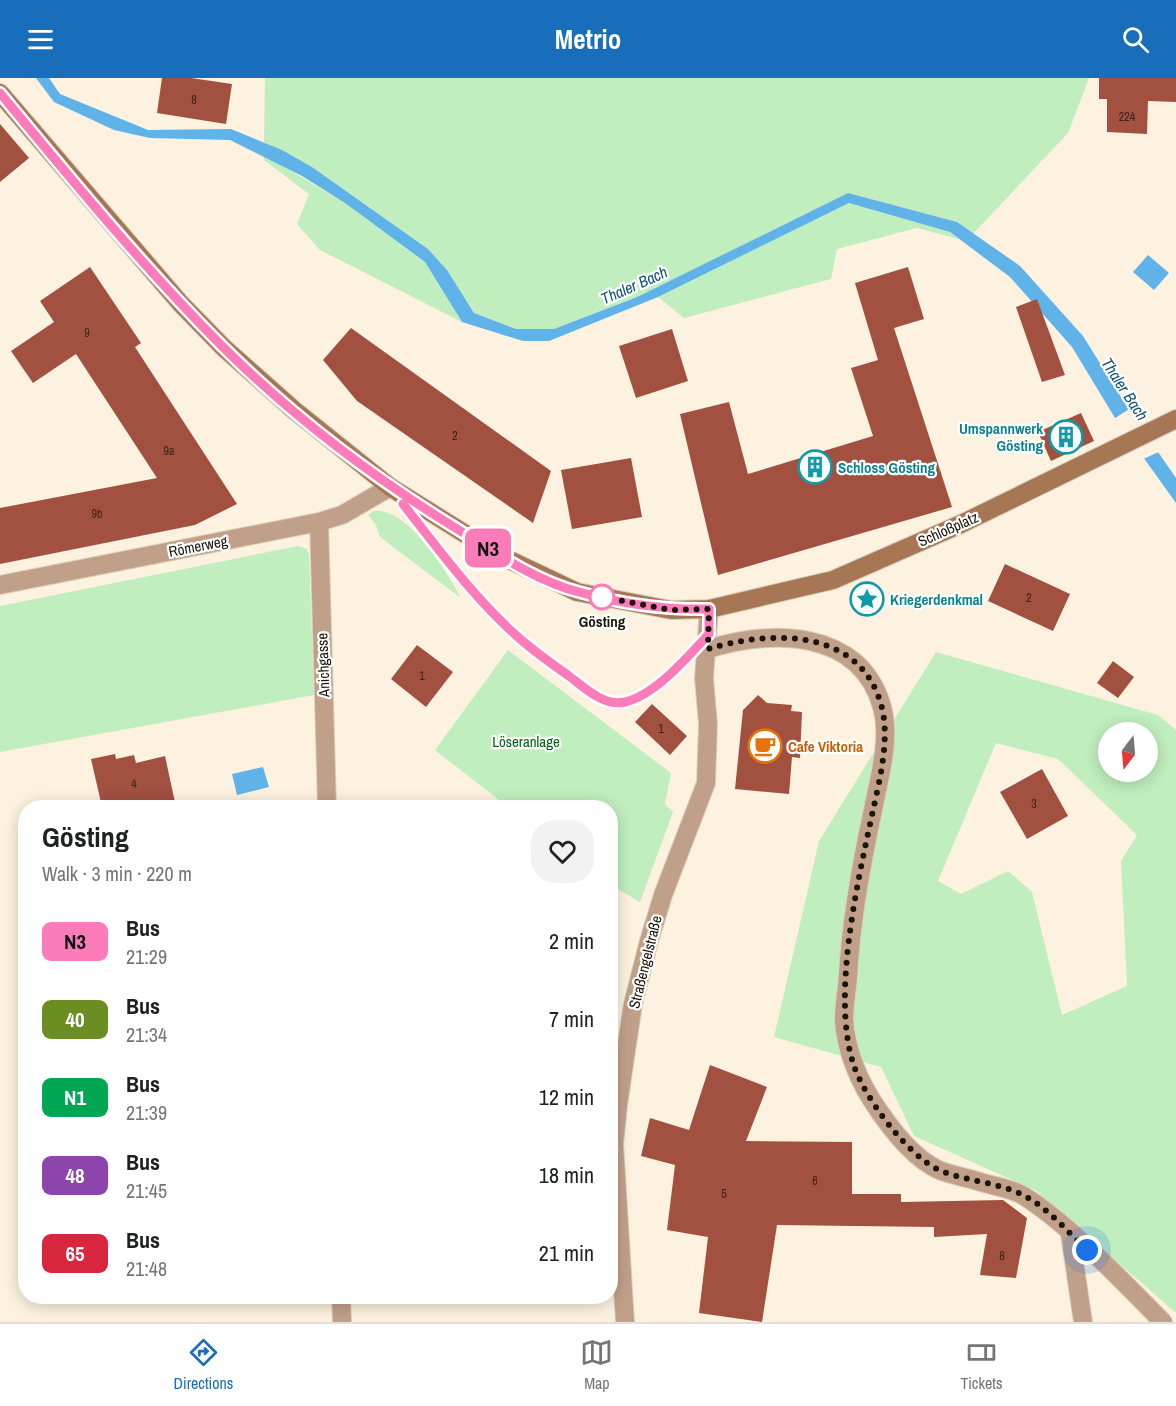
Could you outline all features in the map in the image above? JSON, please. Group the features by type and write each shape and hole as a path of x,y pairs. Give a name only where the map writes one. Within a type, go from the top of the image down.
{"main road":[{"name":"Schloßplatz","path":"0,93 71,178 224,348 294,411 390,487 499,555 577,592 671,610 709,609 833,580 961,524 1176,419"}],"street":[{"name":"Römerweg","path":"0,585 318,522 342,515 390,487"},
{"name":"Anichgasse","path":"318,522 327,800"},
{"name":"Straßengelstraße","path":"618,1105 633,1004 649,941 663,895 706,783 708,724 704,678 708,649 709,609"},
{"path":"708,649 748,638 804,638 837,650 867,675 882,707 884,731 882,764 856,900 849,960 844,1021 854,1066 872,1100 895,1131 915,1152 938,1169 1021,1194 1070,1234 1163,1322"},
{"name":"Straßengelstraße","path":"618,1209 625,1322"},
{"path":"1070,1234 1083,1322"},
{"path":"341,1304 342,1322"}],"green space":[{"path":"265,78 1089,78 1068,133 972,235 956,222 848,193 637,297 554,329 516,329 474,313 447,270 428,249 312,167 264,142"},
{"path":"264,155 345,203 425,262 462,322 320,250 297,224 309,194 264,160"},
{"path":"849,203 950,232 959,239 917,228 837,249 831,279 684,318 658,297"},
{"path":"373,511 386,512 412,529 436,557 461,598 380,537 376,525 368,515"},
{"path":"298,546 307,549 309,555 314,695 0,752 0,606"},
{"name":"Löseranlage","path":"508,650 671,773 665,804 673,812 640,902 618,889 618,800 499,800 435,750"},
{"path":"936,652 1158,715 1176,730 1176,1313 1035,1190 914,1136 881,1067 774,1037 819,841","holes":["996,743 1058,759 1137,835 1121,861 1127,986 1062,1015 1032,892 1008,871 961,894 938,881"]}],"water":[{"name":"Thaler Bach","path":"36,78 49,78 60,94 148,130 231,129 282,150 312,167 428,249 447,270 474,313 516,329 554,329 637,297 848,193 957,222 1020,266 1083,336 1129,410 1176,478 1176,503 1115,418 1072,347 1010,277 950,232 849,203 658,297 549,341 523,341 462,322 425,262 345,203 302,176 230,140 150,138 114,130 54,102"},
{"path":"1148,255 1169,273 1154,290 1133,272"},
{"path":"263,767 269,787 237,795 232,774"}],"pier":[{"path":"1131,408 1161,451 1141,460 1112,420"}],"building":[{"path":"162,78 191,78 232,84 226,124 157,113"},
{"path":"1099,78 1176,78 1176,102 1148,101 1147,134 1107,132 1107,99 1099,99"},
{"path":"0,124 29,158 0,182"},
{"path":"90,267 141,343 135,347 237,504 195,525 0,564 0,508 157,478 76,354 33,383 11,351 54,322 40,301"},
{"name":"Schloss Gösting","path":"908,267 924,319 894,328 952,507 718,575 680,414 729,402 748,474 873,436 851,368 878,360 855,283"},
{"path":"1037,299 1065,375 1042,382 1016,307"},
{"path":"351,328 551,471 533,523 357,401 323,360"},
{"path":"672,329 688,381 636,398 619,346"},
{"name":"Umspannwerk Gösting","path":"1081,413 1094,441 1051,461 1038,432"},
{"path":"631,458 642,517 572,529 561,470"},
{"path":"1005,564 1070,594 1053,631 988,601"},
{"path":"417,645 453,672 426,707 391,679"},
{"path":"1113,661 1134,677 1118,698 1097,683"},
{"path":"758,695 767,703 792,705 791,711 802,712 800,758 792,757 789,794 735,789 743,710"},
{"path":"652,704 687,736 670,755 635,722"},
{"path":"115,754 116,759 134,755 136,763 165,756 174,800 100,800 91,759"},
{"path":"1042,769 1068,816 1027,839 1000,792"},
{"path":"710,1065 767,1087 746,1141 852,1142 852,1194 901,1194 901,1202 1003,1200 1027,1218 1016,1278 980,1275 987,1234 934,1237 934,1227 777,1225 762,1322 699,1313 708,1237 667,1230 675,1165 641,1156 650,1118 689,1130"}],"bus line":[{"name":"N3","path":"0,93 71,178 224,348 294,411 390,487 499,555 577,592 623,603 671,610 709,609 709,634 671,672 644,694 625,702 616,703 601,699 518,637 467,585 403,504"}],"place":[{"name":"Umspannwerk Gösting","path":"1066,437"},
{"name":"Schloss Gösting","path":"815,467"},
{"name":"Gösting","path":"602,597"},
{"name":"Kriegerdenkmal","path":"867,599"},
{"name":"Cafe Viktoria","path":"765,746"}],"route":[{"path":"602,597 596,596 623,603 671,610 709,609 708,649 748,638 804,638 837,650 867,675 882,707 884,731 882,764 856,900 849,960 844,1021 854,1066 872,1100 895,1131 915,1152 938,1169 1021,1194 1046,1212 1087,1250"}]}
